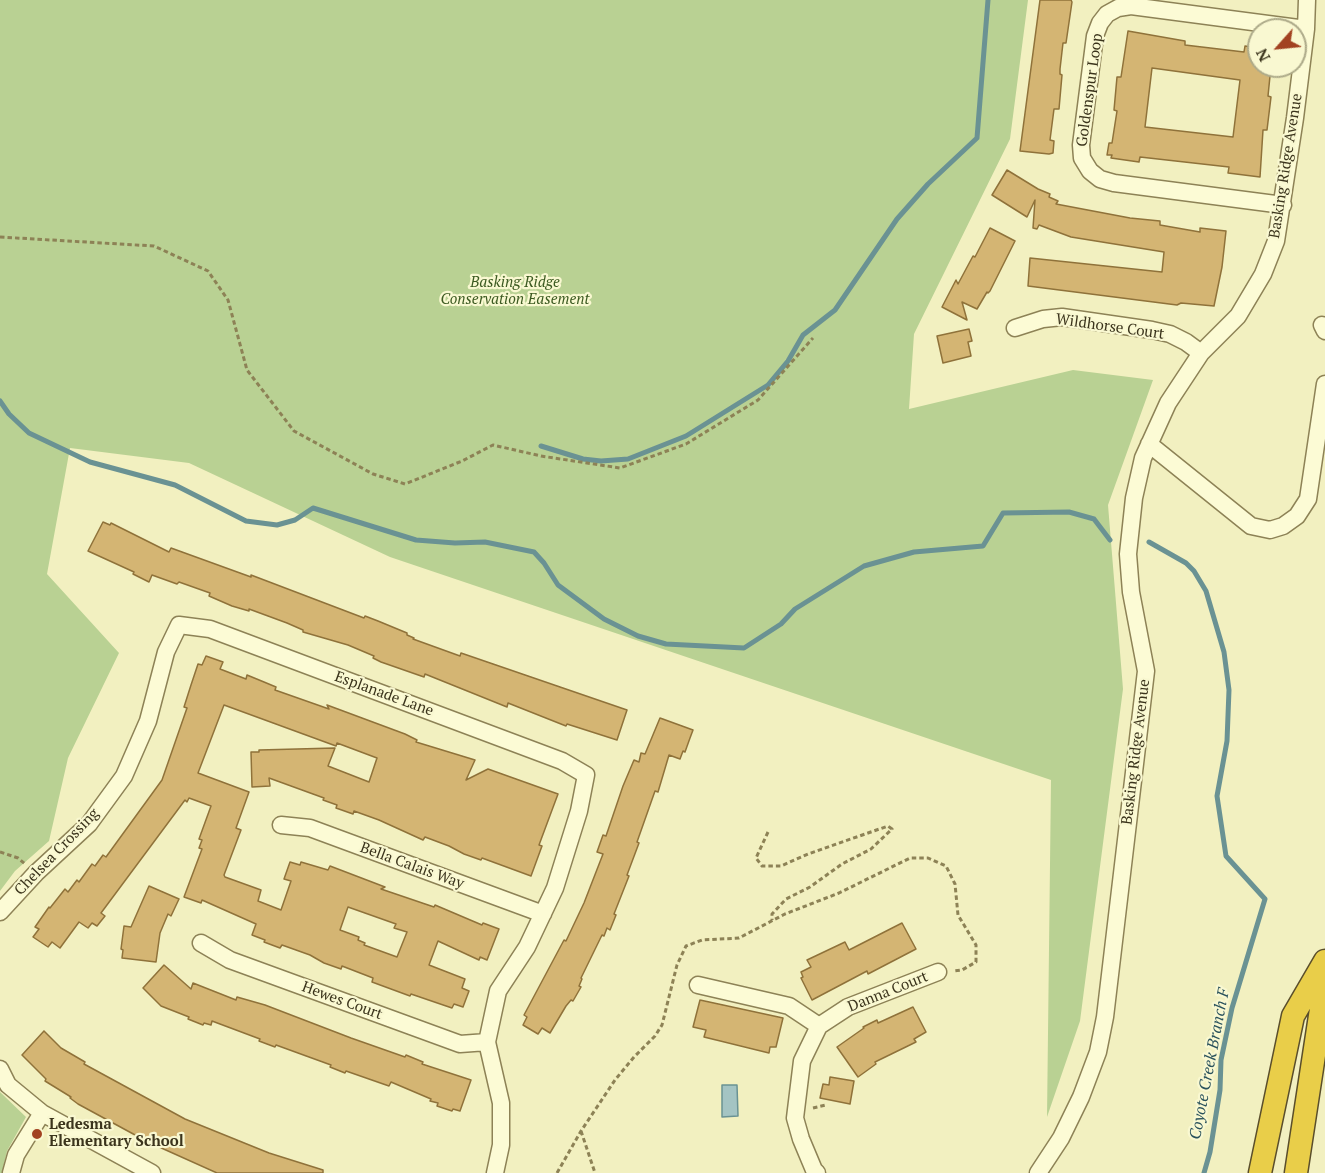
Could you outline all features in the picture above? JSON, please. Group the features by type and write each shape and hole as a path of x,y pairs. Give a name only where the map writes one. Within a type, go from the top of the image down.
{"highway":[{"path":"1260,1173 1293,1016 1325,961"},
{"path":"1296,1173 1325,982"}],"street":[{"name":"Basking Ridge Avenue","path":"1306,18 1307,0"},
{"name":"Goldenspur Loop","path":"1247,21 1131,6 1118,8 1107,14 1100,23 1095,36 1081,145 1082,158 1090,171 1100,179 1114,183 1283,205"},
{"name":"Basking Ridge Avenue","path":"1038,1173 1061,1138 1081,1097 1098,1052 1105,1017 1146,670 1131,592 1128,554 1134,498 1143,458 1168,403 1202,354 1238,316 1263,274 1276,241 1283,205 1300,78"},
{"name":"Wildhorse Court","path":"1015,328 1043,319 1062,317 1170,334 1202,354"},
{"path":"1149,444 1251,526 1270,530 1283,526 1297,516 1308,499 1325,384"},
{"name":"Esplanade Lane","path":"178,625 210,629 562,761 586,774 579,811 555,888 543,914"},
{"name":"Chelsea Crossing","path":"0,912 36,873 89,824 124,777 148,721 165,652 178,625"},
{"name":"Bella Calais Way","path":"281,825 310,828 543,914"},
{"path":"495,1173 501,1145 501,1103 487,1042 498,991 527,947 543,914"},
{"name":"Hewes Court","path":"201,943 230,960 460,1044 487,1042"},
{"name":"Danna Court","path":"819,1026 849,1007 938,972"},
{"path":"698,985 789,1006 819,1026 802,1061 795,1118 801,1139 817,1173"},
{"path":"0,1069 8,1085 42,1113 152,1173"},
{"path":"11,1173 16,1155 42,1113"}],"path":[{"path":"0,237 154,246 208,271 228,300 247,370 294,431 373,474 405,484 462,461 493,445 541,456 620,468 686,444 758,400 813,338"},
{"path":"768,832 756,858 762,866 781,866 888,826 892,829 871,849 842,864 810,887 786,899 772,914 772,920"},
{"path":"0,852 18,858 36,873"},
{"path":"557,1173 581,1131 615,1080 656,1036 662,1025 677,965 686,946 702,940 739,938 772,920 839,893 910,858 928,858 946,866 955,884 958,915 976,945 976,962 962,970 938,972"},
{"path":"811,1108 826,1105"},
{"path":"581,1131 595,1173"}],"green space":[{"name":"Basking Ridge Conservation Easement","path":"0,0 1028,0 1010,139 914,334 909,409 1073,370 1153,380 1108,505 1123,689 1080,1021 1047,1117 1051,780 390,557 189,463 70,448 47,574 119,653 68,758 49,841 15,871 0,891"},
{"path":"0,1092 26,1117 7,1151 2,1173 0,1173"}],"water":[{"path":"722,1085 737,1085 738,1116 722,1117"}],"building":[{"path":"1040,0 1071,0 1072,2 1066,43 1063,43 1059,109 1054,109 1050,140 1054,141 1053,153 1049,154 1020,151"},
{"path":"1128,31 1185,41 1185,45 1244,52 1245,46 1247,46 1247,78 1270,78 1268,96 1271,97 1267,130 1263,130 1260,177 1228,173 1229,167 1140,157 1139,162 1111,158 1112,155 1107,155 1109,143 1112,143 1117,111 1114,110 1117,77 1121,77","holes":["1152,68 1240,80 1233,137 1145,127"]},
{"path":"1007,170 1050,194 1049,197 1058,201 1056,204 1130,218 1160,221 1160,225 1200,232 1200,228 1226,231 1214,306 1181,303 1177,305 1028,286 1030,258 1162,272 1164,252 1071,237 1039,225 1037,229 1033,228 1035,200 1027,217 992,195"},
{"path":"990,228 1015,241 990,291 987,292 977,309 962,302 967,320 942,307 956,280 958,284 973,256 975,257"},
{"path":"969,329 972,341 968,342 971,356 943,363 937,336"},
{"path":"103,522 110,525 111,523 169,552 171,548 251,577 251,575 364,618 365,616 378,621 407,633 413,639 460,656 461,653 627,710 617,740 567,724 566,726 508,703 507,707 425,674 424,677 381,662 373,658 374,656 348,645 303,632 287,623 249,609 249,611 232,606 209,596 210,593 179,582 177,584 152,575 149,582 133,574 134,572 88,551"},
{"path":"206,656 223,662 220,669 246,679 247,675 276,687 275,690 329,709 327,705 405,734 417,740 416,742 475,760 466,780 488,769 558,794 539,845 542,846 531,876 482,858 481,860 464,854 425,837 423,840 354,811 353,814 336,808 337,805 323,800 324,798 269,778 270,786 252,787 251,752 259,752 259,750 335,748 328,766 369,782 377,758 337,743 336,746 224,705 198,773 249,792 236,828 241,830 225,877 261,890 258,901 281,910 291,881 284,879 290,862 300,865 301,862 328,870 330,866 385,887 381,889 434,907 435,905 482,925 483,923 499,929 487,960 480,957 479,960 438,941 429,965 465,979 462,988 469,991 463,1007 454,1004 452,1008 411,994 410,996 372,982 373,978 342,966 341,969 282,945 280,948 264,942 265,940 252,935 256,924 202,900 201,903 184,897 202,849 199,848 202,840 199,839 211,806 189,798 187,802 185,800 101,913 105,916 97,926 92,923 88,928 79,922 60,948 52,942 48,947 33,937 39,929 35,927 49,907 65,889 68,892 77,880 79,882 92,864 95,866 103,855 106,857 162,780 187,708 184,707 198,664 202,665","holes":["348,907 396,924 394,928 407,932 397,957 364,945 365,943 358,940 359,937 340,930"]},
{"path":"660,718 693,730 685,752 683,751 680,759 669,755 658,792 655,791 637,842 639,843 627,875 629,876 614,914 616,915 610,930 607,928 604,936 602,935 581,978 579,986 581,987 573,1001 571,1000 566,1006 550,1033 542,1028 538,1034 523,1025 527,1017 524,1015 564,940 566,941 584,903 603,854 597,852 603,835 606,836 623,786 634,760 639,762 641,753 645,754"},
{"path":"149,886 179,899 171,916 168,914 160,933 156,962 122,958 124,926 131,927"},
{"path":"902,923 916,949 868,974 867,971 812,1000 801,978 803,977 801,972 811,967 807,960 845,942 849,950"},
{"path":"164,965 191,989 193,983 236,1000 237,997 265,1005 471,1080 460,1111 437,1106 438,1103 430,1101 431,1099 391,1082 389,1086 346,1071 345,1073 330,1067 331,1065 276,1045 275,1047 212,1021 211,1025 204,1023 203,1025 161,1006 143,988"},
{"path":"700,1000 783,1018 776,1047 770,1047 769,1053 704,1037 706,1030 693,1027"},
{"path":"913,1007 926,1032 914,1039 916,1042 875,1062 876,1064 858,1077 837,1047 863,1027 877,1020 878,1023"},
{"path":"44,1031 61,1048 85,1062 84,1064 185,1119 269,1153 323,1170 323,1173 217,1173 148,1142 78,1104 45,1081 46,1079 22,1055"},
{"path":"830,1077 854,1081 850,1104 820,1098 823,1084 829,1085"}],"waterway":[{"path":"541,446 583,459 601,461 628,459 686,436 768,385 788,361 803,335 835,310 897,219 928,184 977,138 988,0"},
{"name":"Coyote Creek Branch F","path":"0,401 9,414 29,433 90,462 175,485 246,521 277,525 295,520 313,508 416,540 455,543 485,542 534,552 558,585 604,619 638,636 666,644 744,648 781,624 795,609 864,566 914,552 983,546 1003,513 1069,512 1094,519 1110,540"},
{"name":"Coyote Creek Branch F","path":"1149,542 1186,563 1194,571 1206,591 1224,652 1229,690 1227,741 1217,796 1226,856 1265,899 1232,1008 1221,1060 1220,1090 1210,1152 1204,1173"}],"place":[{"name":"Ledesma Elementary School","path":"37,1134"}]}
